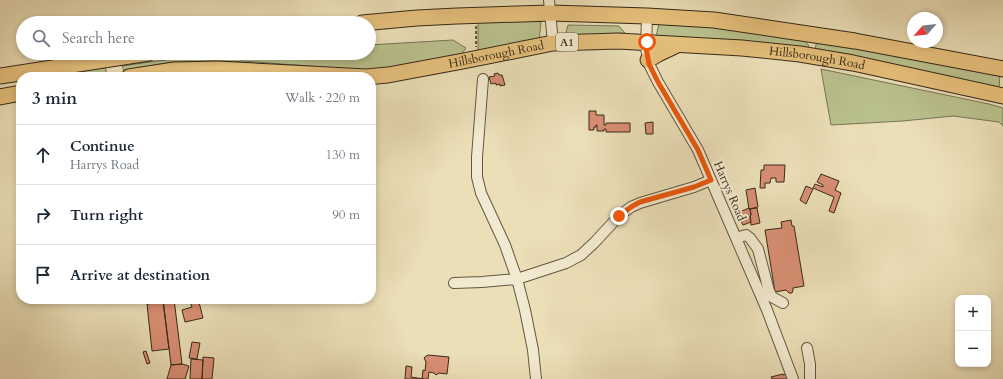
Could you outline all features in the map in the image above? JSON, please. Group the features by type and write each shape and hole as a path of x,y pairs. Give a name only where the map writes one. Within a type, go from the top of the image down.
{"highway":[{"name":"Hillsborough Road","path":"376,22 476,15 550,6 647,16 714,20 828,36 1003,69"},
{"name":"Hillsborough Road","path":"376,76 477,59 553,43 618,41 742,48 812,56 909,75 1003,96"},
{"path":"648,60 680,44"},
{"path":"26,72 104,60"},
{"name":"Hillsborough Road","path":"161,72 174,70 217,69 273,72"},
{"path":"0,76 16,74"},
{"path":"0,96 16,94"}],"street":[{"path":"550,6 553,43"},
{"name":"Harrys Road","path":"647,16 646,48 649,64 698,150 767,310 793,379"},
{"path":"483,79 477,157 477,177 481,193 505,245 517,279 533,350 536,379"},
{"path":"454,283 517,279 566,263 581,255 619,216 631,207 640,202 694,187 711,180"},
{"path":"736,238 746,235 758,249 769,291 772,297 783,303 767,310"},
{"path":"807,348 810,364 810,379"}],"path":[{"path":"476,15 477,59"}],"green space":[{"path":"478,19 526,20 541,22 539,41 478,52"},
{"path":"659,24 724,28 804,40 809,46 808,50 656,36"},
{"path":"568,25 619,26 625,33 565,36"},
{"path":"453,40 466,48 459,58 387,71 243,61 172,65 124,71 122,66 166,60 376,60 376,45"},
{"path":"817,40 1000,72 999,90 815,50"},
{"path":"105,67 106,72 72,72"},
{"path":"821,69 1003,108 1003,126 999,122 953,116 903,121 831,125"}],"building":[{"path":"498,73 499,75 502,75 505,85 500,86 500,84 496,85 496,83 491,84 489,77 495,76 494,74"},
{"path":"589,111 596,111 596,115 604,115 604,125 606,125 606,123 630,123 630,132 606,132 606,129 604,129 604,131 597,131 597,125 594,127 594,130 589,130"},
{"path":"653,122 653,134 646,134 645,123"},
{"path":"764,165 785,165 784,182 776,182 776,178 771,178 770,183 765,183 765,188 760,188 761,170 764,170"},
{"path":"821,174 839,181 835,190 841,193 834,213 829,211 834,197 813,188 815,184 823,187 823,185 817,182"},
{"path":"806,186 813,189 806,204 800,200"},
{"path":"755,188 758,207 749,209 746,190"},
{"path":"749,208 751,222 743,225 737,213"},
{"path":"757,208 760,223 751,225 750,209"},
{"path":"791,220 792,226 794,226 804,286 793,288 792,293 789,293 786,290 775,292 765,230 782,228 781,222"},
{"path":"147,304 163,304 169,349 152,351"},
{"path":"164,304 175,304 182,364 171,365"},
{"path":"191,304 199,304 203,318 185,322 182,310 192,307"},
{"path":"192,342 200,343 197,359 189,358"},
{"path":"146,351 150,363 147,364 143,352"},
{"path":"428,355 449,357 447,374 439,373 436,375 429,372 428,379 422,379 426,362 424,358"},
{"path":"203,357 214,358 212,379 202,379"},
{"path":"191,359 203,360 202,379 190,379"},
{"path":"182,364 189,366 185,379 167,379 171,365"},
{"path":"406,366 412,367 411,377 424,379 405,379"},
{"path":"787,374 788,379 772,379 771,377"}],"route":[{"path":"619,216 640,202 673,194 711,180 698,150 649,64 646,48 647,42"}]}
